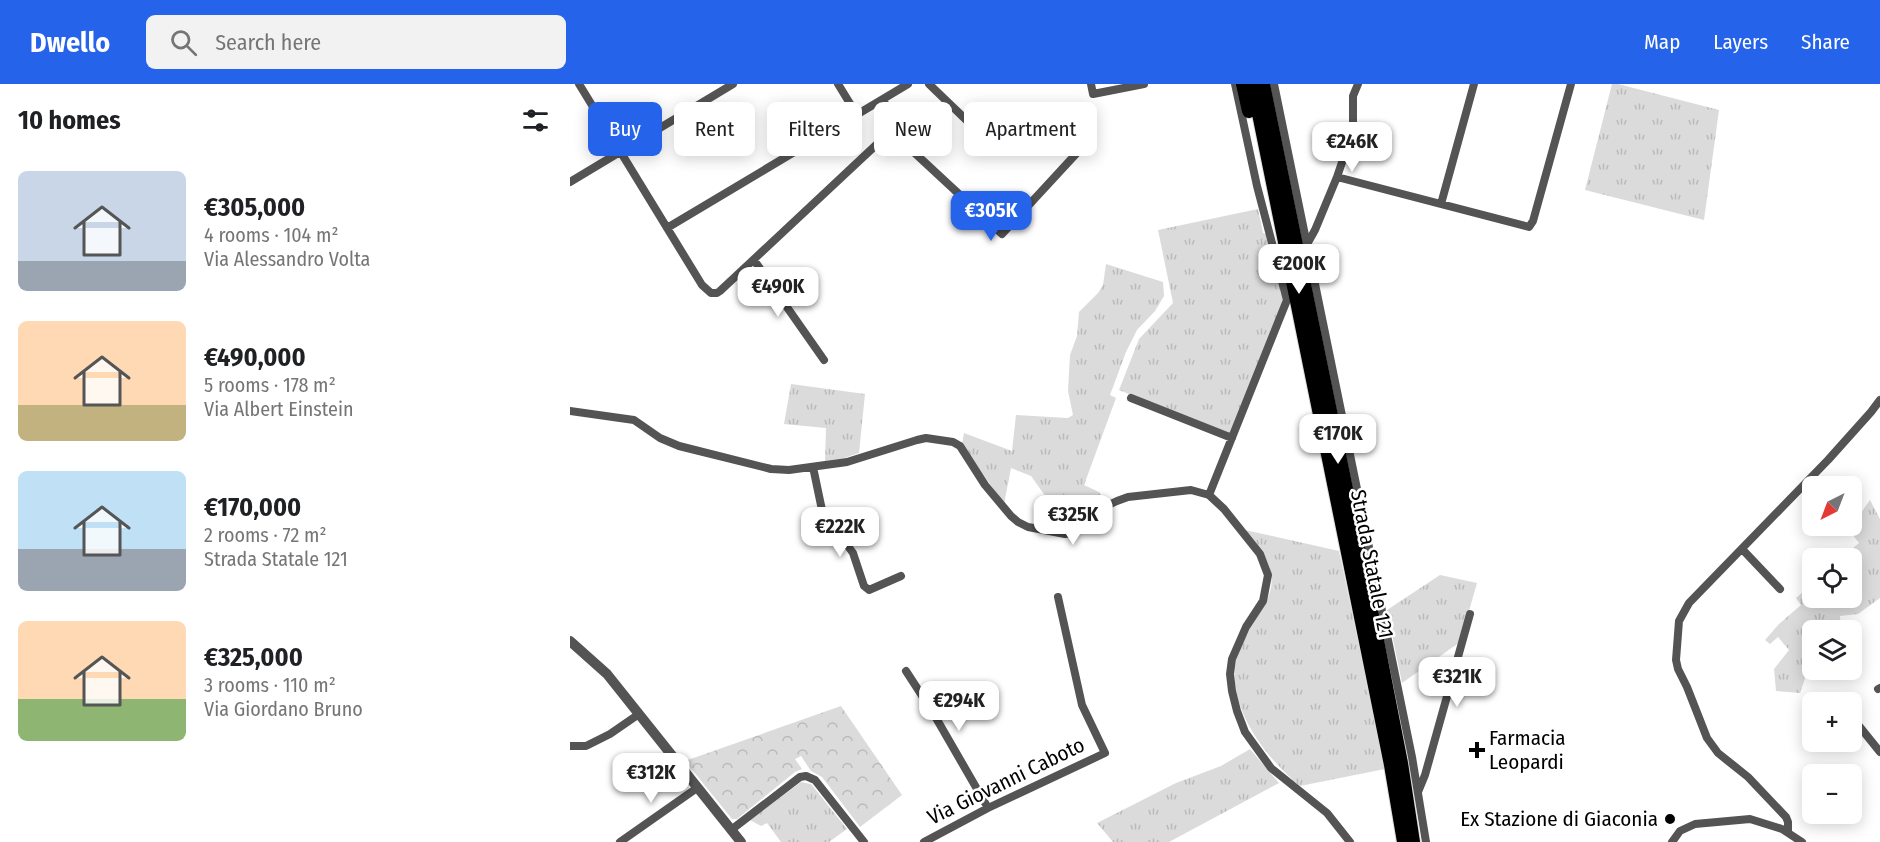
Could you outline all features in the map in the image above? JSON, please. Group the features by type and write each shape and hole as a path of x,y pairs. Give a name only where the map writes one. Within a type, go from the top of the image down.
{"main road":[{"path":"1243,84 1265,178 1277,201"},
{"name":"Strada Statale 121","path":"1253,84 1389,753 1404,842"},
{"name":"Strada Statale 121","path":"1263,84 1401,763 1413,842"},
{"path":"1401,763 1412,794 1420,842"}],"street":[{"path":"579,84 590,102"},
{"path":"662,126 732,84"},
{"path":"838,84 849,102"},
{"path":"862,112 908,84"},
{"path":"929,84 964,118"},
{"path":"1091,84 1093,94 1144,84"},
{"path":"1209,495 1287,300 1257,186 1235,84"},
{"path":"1274,84 1418,792 1426,842"},
{"path":"1306,246 1337,177 1353,130 1353,96 1358,84"},
{"path":"1441,204 1474,84"},
{"path":"1337,177 1529,227 1533,221 1570,84"},
{"path":"622,156 702,285 711,293 717,293 874,147"},
{"path":"570,182 613,156"},
{"path":"667,228 788,156"},
{"path":"918,156 1002,234 1074,156"},
{"path":"754,260 824,360"},
{"path":"1131,398 1232,438"},
{"path":"1788,832 1786,817 1748,777 1718,753 1707,738 1678,669 1676,660 1679,621 1689,603 1828,460 1880,400"},
{"path":"570,411 634,420 660,438 679,446 752,466 789,470 847,462 926,438 953,442 964,450 985,485 1018,522 1028,527 1065,534 1075,532 1102,508 1128,497 1191,490 1209,495 1224,509 1260,554 1268,575 1263,601 1246,627 1232,659 1230,674 1236,711 1245,732 1271,768 1327,813 1350,842"},
{"path":"813,467 822,510 853,553 864,586 869,590 901,576"},
{"path":"1742,549 1780,589"},
{"name":"Via Giovanni Caboto","path":"924,842 988,808 1105,753 1082,705 1058,597"},
{"path":"1418,792 1425,775 1470,615"},
{"path":"570,641 607,674 741,842"},
{"path":"906,671 988,808"},
{"path":"570,747 586,746 610,734 639,714"},
{"path":"1862,730 1880,752"},
{"path":"731,830 800,777 806,776 815,780 864,842"},
{"path":"620,842 697,788"},
{"path":"1672,842 1680,831 1695,824 1750,819 1765,822 1788,832 1802,842"}],"green space":[{"path":"1612,84 1719,110 1704,220 1585,190"},
{"path":"1258,209 1263,233 1267,234 1284,298 1231,433 1119,390 1139,339 1173,303 1158,230"},
{"path":"1106,264 1163,282 1164,296 1155,311 1137,330 1126,352 1110,395 1116,398 1084,485 1099,492 1106,503 1083,518 1077,518 1046,497 1031,476 1011,468 1004,504 962,444 964,433 1012,451 1016,415 1068,418 1073,415 1068,391 1070,355 1077,336 1079,312 1103,285"},
{"path":"791,384 865,394 859,453 825,461 826,428 784,424"},
{"path":"1870,500 1880,519 1880,598 1858,614 1840,616 1840,620 1802,620 1802,680 1805,680 1800,693 1776,691 1774,669 1789,650 1778,637 1770,644 1765,640 1801,605 1796,598 1802,593 1802,608 1862,608 1862,548 1853,548 1859,543 1854,536 1862,536 1862,511"},
{"path":"1245,530 1339,551 1385,769 1300,786 1274,761 1252,731 1237,696 1236,661 1243,642 1265,604 1272,582 1267,561"},
{"path":"1440,575 1477,583 1460,642 1402,683 1387,610"},
{"path":"841,706 902,795 860,827 822,777 811,771 801,756 795,759 802,769 795,772 737,819 732,819 685,761"},
{"path":"1250,749 1279,783 1169,842 1113,842 1097,823 1176,783 1221,766"},
{"path":"801,782 811,784 847,829 829,842 781,842 767,823 761,826 750,820"}],"place":[{"name":"Farmacia Leopardi","path":"1477,750"},
{"name":"Ex Stazione di Giaconia","path":"1670,819"}]}
